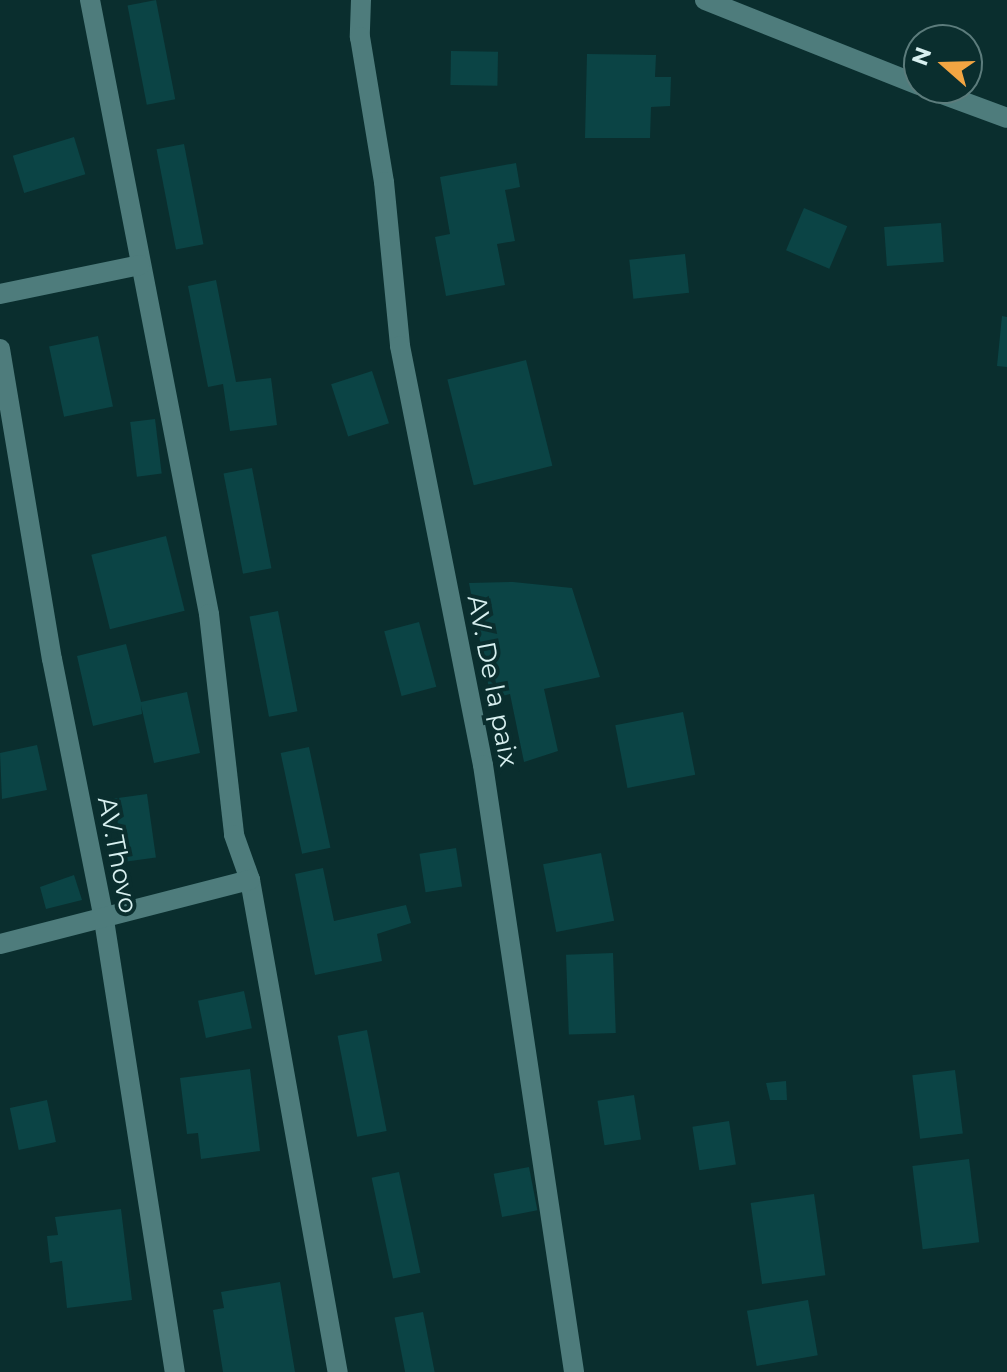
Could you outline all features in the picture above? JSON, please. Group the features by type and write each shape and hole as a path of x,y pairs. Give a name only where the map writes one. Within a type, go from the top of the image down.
{"street":[{"path":"90,0 209,614 234,835 250,880 338,1372"},
{"name":"AV. De la paix","path":"361,0 360,37 384,182 400,346 483,765 574,1372"},
{"path":"705,0 903,79"},
{"path":"969,104 1007,118"},
{"path":"0,294 140,265"},
{"name":"AV.Thovo","path":"0,349 52,659 104,920 175,1372"},
{"path":"0,944 104,920 250,880"}],"building":[{"path":"156,0 175,99 147,105 128,6"},
{"path":"451,51 498,52 497,86 450,85"},
{"path":"587,54 656,55 655,77 671,77 670,106 651,107 650,138 585,138"},
{"path":"74,137 85,174 24,193 13,156"},
{"path":"184,144 203,244 176,249 157,149"},
{"path":"516,163 520,187 505,190 515,241 497,244 505,285 446,296 435,237 450,234 440,177"},
{"path":"804,208 847,226 829,269 786,250"},
{"path":"941,223 944,262 887,266 884,227"},
{"path":"685,254 689,293 633,299 629,260"},
{"path":"216,280 236,382 271,378 277,425 230,431 223,384 208,387 188,286"},
{"path":"1002,316 1007,317 1007,367 997,366"},
{"path":"98,336 113,406 64,417 49,346"},
{"path":"526,360 552,466 474,485 447,380"},
{"path":"372,371 389,423 348,437 331,384"},
{"path":"155,419 162,474 137,477 130,422"},
{"path":"252,468 271,568 243,574 224,474"},
{"path":"166,536 185,611 110,629 91,555"},
{"path":"513,582 572,588 600,677 544,689 558,751 524,762 510,694 491,699 469,583"},
{"path":"278,611 297,711 269,717 250,617"},
{"path":"419,622 436,687 402,696 384,631"},
{"path":"126,644 141,702 187,692 200,753 154,763 141,705 142,714 93,726 77,656"},
{"path":"683,712 695,775 627,788 615,725"},
{"path":"37,745 47,790 2,799 0,753"},
{"path":"309,747 330,848 302,854 281,753"},
{"path":"147,794 156,857 123,862 114,799"},
{"path":"456,848 462,887 426,892 419,854"},
{"path":"601,853 614,921 556,932 543,864"},
{"path":"323,868 334,921 406,905 411,923 377,934 382,961 315,975 295,874"},
{"path":"74,875 82,900 46,909 40,887"},
{"path":"613,953 616,1033 569,1035 566,955"},
{"path":"244,991 252,1028 206,1038 198,1001"},
{"path":"367,1030 387,1131 357,1137 338,1036"},
{"path":"250,1069 260,1151 201,1159 198,1133 187,1134 180,1078"},
{"path":"955,1070 963,1134 920,1139 912,1075"},
{"path":"786,1081 787,1100 770,1100 766,1083"},
{"path":"634,1095 641,1139 604,1145 597,1101"},
{"path":"47,1100 56,1142 19,1150 10,1108"},
{"path":"729,1121 736,1164 699,1170 692,1127"},
{"path":"969,1159 979,1242 923,1249 912,1166"},
{"path":"529,1167 537,1210 502,1217 494,1174"},
{"path":"399,1172 420,1273 393,1279 372,1178"},
{"path":"814,1194 825,1275 762,1284 751,1203"},
{"path":"121,1209 132,1300 67,1308 62,1261 50,1263 47,1236 58,1235 55,1217"},
{"path":"280,1282 295,1372 223,1372 213,1310 224,1308 221,1292"},
{"path":"808,1300 818,1355 757,1366 747,1311"},
{"path":"423,1312 435,1372 405,1372 395,1318"}]}
